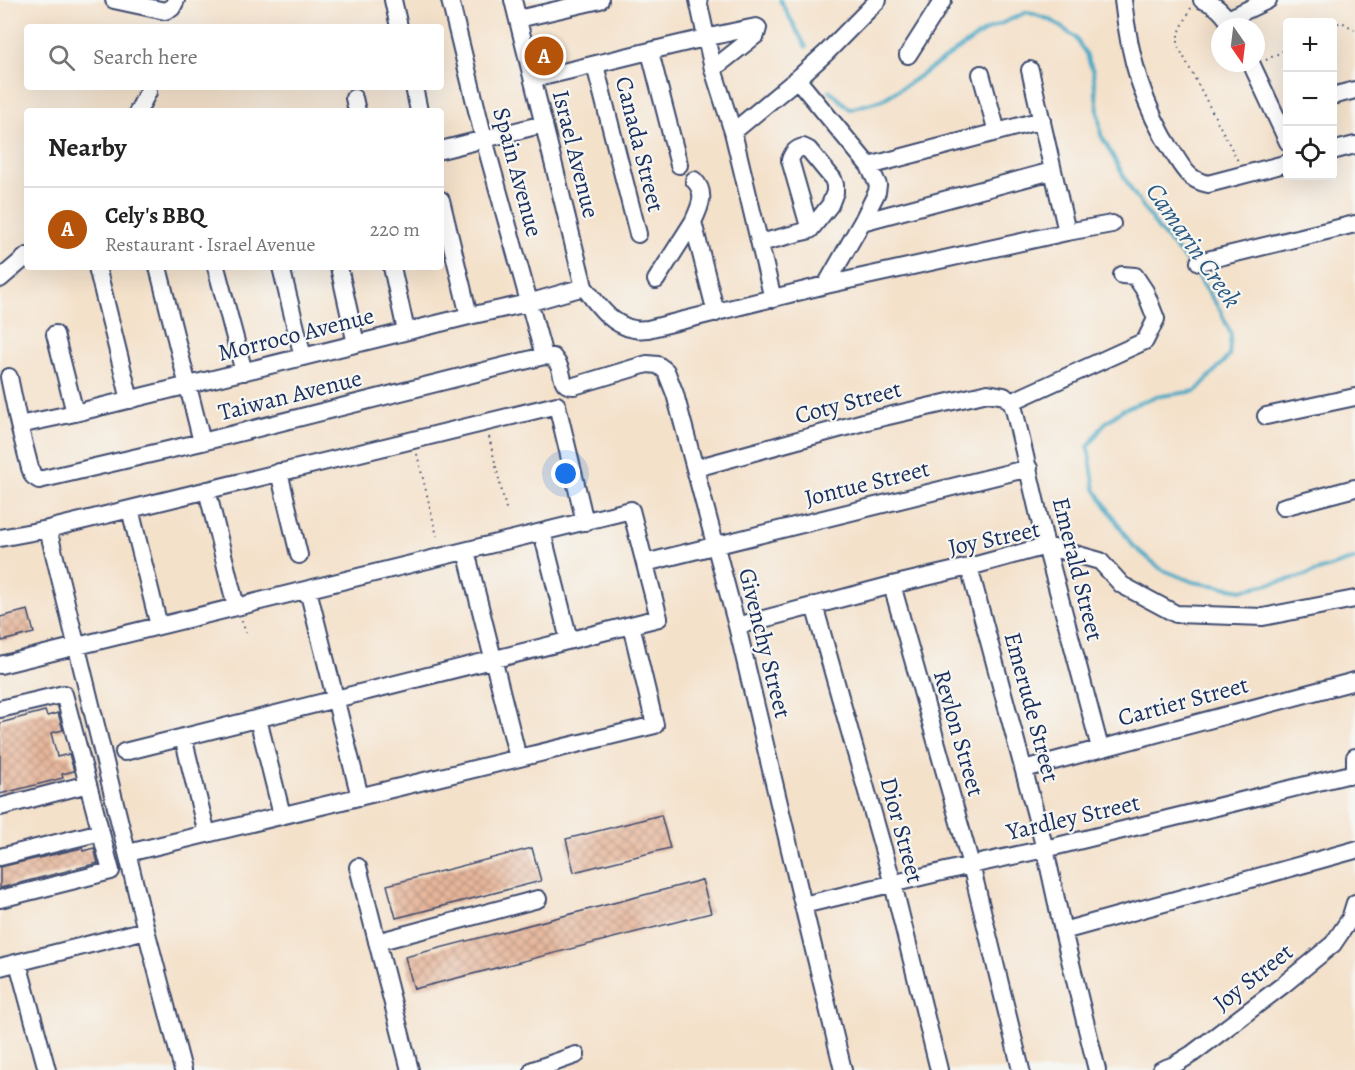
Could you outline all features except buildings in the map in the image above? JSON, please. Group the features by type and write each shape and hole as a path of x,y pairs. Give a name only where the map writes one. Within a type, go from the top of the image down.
{"street":[{"path":"114,0 165,11 172,8 176,0"},
{"path":"393,0 398,24"},
{"name":"Spain Avenue","path":"450,0 484,139 544,356"},
{"name":"Israel Avenue","path":"513,0 584,287 605,314 633,329 648,329 716,313"},
{"path":"518,19 600,0"},
{"path":"698,0 713,69 733,132 773,299"},
{"path":"733,132 801,76 878,0"},
{"path":"908,55 943,0"},
{"path":"1123,0 1130,46 1140,87 1162,136 1187,174 1196,182 1208,184 1283,164"},
{"path":"1202,0 1220,9 1226,18"},
{"path":"1238,18 1268,0"},
{"path":"533,79 706,37 758,28 756,35 713,69"},
{"path":"650,52 679,165"},
{"name":"Canada Street","path":"595,65 638,234"},
{"path":"1030,70 1067,232"},
{"path":"1257,72 1281,109 1284,126"},
{"path":"981,74 997,132"},
{"path":"801,76 869,166 878,185 877,192 862,222 826,285"},
{"path":"415,90 418,108"},
{"path":"1337,95 1355,90"},
{"path":"140,108 148,92"},
{"path":"869,166 1042,120"},
{"path":"444,149 544,124"},
{"path":"1337,150 1355,145"},
{"path":"862,222 1052,171"},
{"path":"656,280 693,222 701,205 701,188 694,180"},
{"path":"444,212 469,316"},
{"path":"693,222 716,313 826,285 1112,224"},
{"path":"1199,262 1355,224"},
{"path":"760,243 810,230"},
{"path":"3,274 24,258"},
{"path":"98,270 130,400"},
{"path":"159,270 202,442"},
{"path":"217,270 244,372"},
{"path":"282,270 303,357"},
{"path":"340,270 356,344"},
{"path":"394,270 406,331"},
{"path":"1011,402 1145,341 1156,320 1145,291 1135,276 1122,275"},
{"name":"Morroco Avenue","path":"19,425 528,303 584,287"},
{"path":"55,334 75,413"},
{"name":"Taiwan Avenue","path":"19,425 33,476 39,480 47,479 544,356"},
{"name":"Givenchy Street","path":"544,356 553,357 559,365 564,383 568,386 647,364 658,365 666,372 675,394 716,545 843,1070"},
{"path":"9,377 19,425"},
{"name":"Coty Street","path":"696,468 871,420 988,393 1004,396 1011,402"},
{"path":"1266,416 1355,397"},
{"name":"Emerald Street","path":"1011,402 1020,430 1046,546 1100,748"},
{"path":"0,538 48,529 557,405 585,522"},
{"name":"Jontue Street","path":"645,563 1029,468"},
{"path":"279,472 299,555"},
{"path":"1283,507 1355,488"},
{"path":"207,490 236,607"},
{"path":"130,508 159,626"},
{"path":"0,665 631,510 659,618 124,752"},
{"path":"48,529 146,930 183,1070"},
{"path":"542,532 569,640"},
{"name":"Joy Street","path":"736,626 1046,546 1100,561 1122,585 1176,614 1263,617 1355,599"},
{"path":"465,551 518,758"},
{"name":"Emerude Street","path":"969,567 1045,849 1097,1070"},
{"name":"Revlon Street","path":"892,585 971,865 1021,1070"},
{"path":"308,590 360,796"},
{"name":"Dior Street","path":"814,605 892,884 939,1070"},
{"path":"128,853 655,725 631,625"},
{"name":"Cartier Street","path":"1024,769 1355,681"},
{"path":"0,710 64,693 111,871 0,899"},
{"path":"258,719 282,815"},
{"path":"183,737 207,834"},
{"path":"1355,757 1355,775"},
{"name":"Yardley Street","path":"802,905 1355,775"},
{"path":"0,807 88,784"},
{"path":"0,857 101,832"},
{"path":"1063,931 1355,850"},
{"path":"358,867 410,1070"},
{"path":"377,942 538,898"},
{"name":"Joy Street","path":"1161,1070 1192,1054 1333,944 1350,919 1355,903"},
{"path":"0,968 146,930"},
{"path":"18,963 47,1070"},
{"path":"533,1070 576,1055"}],"path":[{"path":"1195,0 1178,34 1178,46 1244,175"},
{"path":"1337,23 1341,22 1355,30"},
{"path":"1265,59 1283,50"},
{"path":"485,422 507,513"},
{"path":"414,440 437,536"}],"waterway":[{"name":"Camarin Creek","path":"780,0 806,47"},
{"name":"Camarin Creek","path":"830,91 850,109 882,100 985,31 1027,12 1051,20 1075,37 1093,71 1101,135 1132,191 1159,230 1193,269 1220,310 1231,334 1229,356 1196,391 1154,397 1122,410 1104,424 1088,447 1095,489 1131,544 1161,569 1193,582 1242,590 1296,578 1355,559"}],"place":[{"name":"Cely's BBQ","path":"544,56"}]}
